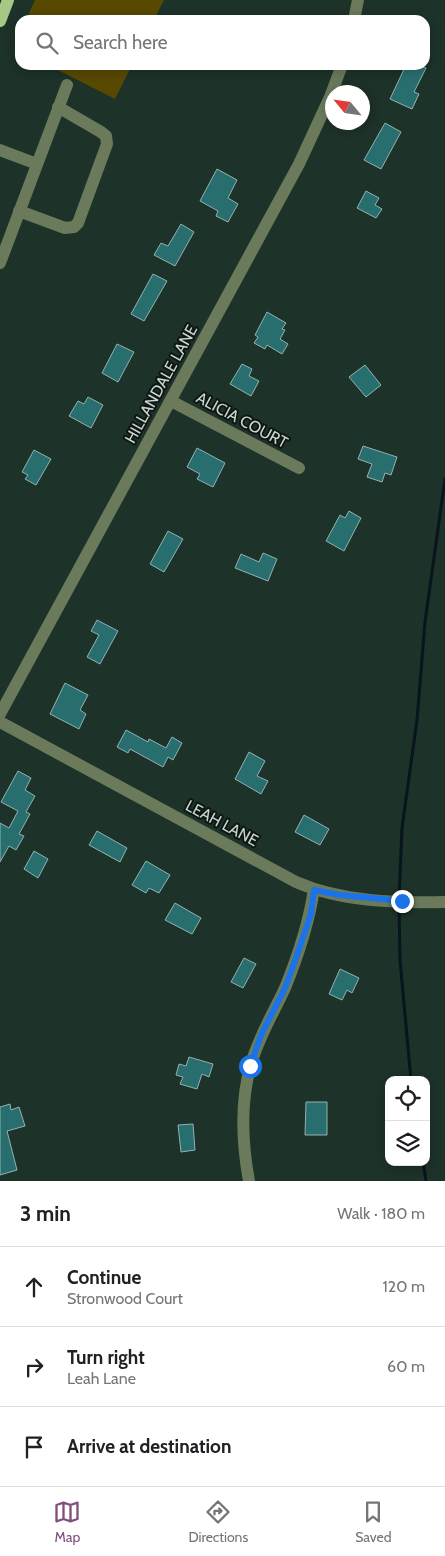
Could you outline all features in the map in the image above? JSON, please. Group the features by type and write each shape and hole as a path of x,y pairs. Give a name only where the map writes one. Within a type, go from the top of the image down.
{"main road":[{"path":"0,21 8,0"}],"street":[{"path":"355,15 358,0"},
{"name":"HILLANDALE LANE","path":"0,714 299,164 330,97 340,70"},
{"path":"0,263 67,85"},
{"path":"19,212 65,228 74,227 78,223 107,144 107,139 101,132 58,107"},
{"path":"0,150 37,164"},
{"name":"ALICIA COURT","path":"171,401 299,468"},
{"name":"LEAH LANE","path":"0,722 314,890 364,898 445,902"},
{"path":"249,1181 243,1138 245,1094 250,1066 262,1033 285,988 296,958 311,914 314,890"}],"shaded area":[{"path":"35,0 164,0 156,15 28,15"},
{"path":"58,70 130,70 115,99"}],"building":[{"path":"404,70 425,70 414,92 419,94 412,109 390,99"},
{"path":"385,123 401,132 381,169 364,160"},
{"path":"217,169 237,180 228,198 238,204 228,222 216,216 218,211 200,201"},
{"path":"366,191 379,198 375,205 382,209 376,218 357,208"},
{"path":"181,224 194,232 175,266 154,255 161,243 168,246"},
{"path":"153,274 167,281 144,321 131,314"},
{"path":"267,312 286,323 282,329 285,330 280,339 288,344 282,354 267,345 265,349 254,343 258,337 255,335"},
{"path":"117,344 134,352 118,382 102,373"},
{"path":"242,364 252,369 249,376 259,381 251,396 230,384"},
{"path":"365,365 381,385 366,397 349,377"},
{"path":"88,397 103,405 91,428 69,416 78,401 84,404"},
{"path":"363,446 397,457 391,475 385,473 382,482 367,477 372,464 358,459"},
{"path":"197,448 225,463 213,487 197,479 200,474 187,467"},
{"path":"34,450 51,459 36,485 25,479 28,475 22,472"},
{"path":"349,511 361,518 344,551 326,541 340,515 345,518"},
{"path":"168,531 183,539 164,572 150,564"},
{"path":"263,553 277,559 268,581 235,568 241,554 259,562"},
{"path":"97,620 118,631 100,664 87,657 99,635 91,631"},
{"path":"65,683 88,695 80,710 86,714 79,729 50,714"},
{"path":"126,730 148,742 149,739 166,748 172,737 182,743 173,760 168,757 163,767 130,749 128,753 117,747"},
{"path":"249,752 265,761 257,776 268,781 261,794 235,779"},
{"path":"18,771 31,778 25,790 35,796 26,812 30,814 19,834 24,836 16,850 9,846 0,862 0,823 9,828 18,811 1,802"},
{"path":"304,815 329,829 320,845 295,832"},
{"path":"97,831 127,848 120,862 89,845"},
{"path":"34,851 48,859 38,878 24,869"},
{"path":"146,861 170,875 159,893 149,888 146,893 132,885"},
{"path":"175,903 201,918 192,934 165,920"},
{"path":"244,958 256,964 243,988 231,982"},
{"path":"340,969 359,978 352,993 347,990 342,1000 329,994"},
{"path":"189,1057 213,1064 209,1077 202,1074 197,1089 180,1084 183,1077 176,1075 179,1064 186,1066"},
{"path":"306,1102 327,1102 327,1135 305,1135"},
{"path":"10,1104 11,1110 19,1107 25,1126 7,1131 17,1170 0,1175 0,1107"},
{"path":"193,1124 195,1150 181,1152 178,1125"}],"waterway":[{"path":"399,898 402,828 417,720 425,622 445,479"},
{"path":"399,904 400,960 411,1076"},
{"path":"424,1166 426,1181"}],"route":[{"path":"250,1066 262,1033 285,988 296,958 311,914 314,890 340,895 402,901"}]}
